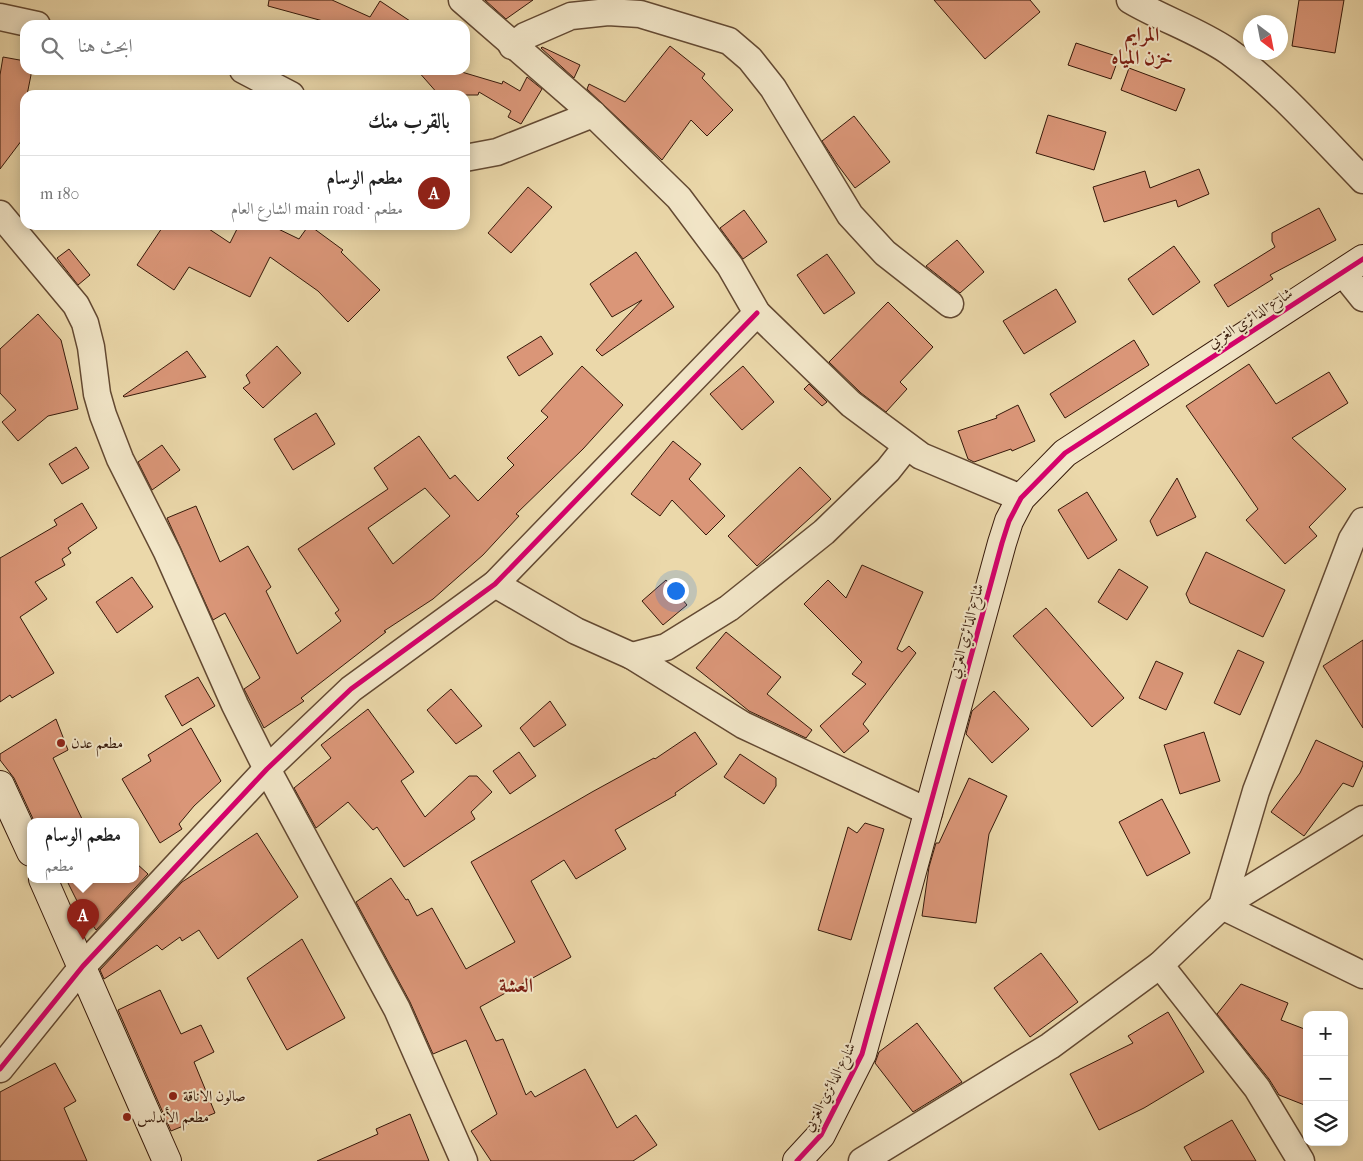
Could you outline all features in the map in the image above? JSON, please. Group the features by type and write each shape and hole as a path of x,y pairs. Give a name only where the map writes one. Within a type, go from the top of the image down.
{"street":[{"path":"462,0 512,46 593,114 679,198 730,266 757,313 851,404 920,456 1021,498"},
{"path":"1130,0 1147,10 1200,34 1229,52 1306,122 1363,180"},
{"path":"512,46 525,36 571,16 608,12 640,14 729,41 750,59 773,88 850,216 885,253 950,304"},
{"path":"0,17 20,21"},
{"path":"252,75 280,90"},
{"path":"470,157 497,152 593,114"},
{"path":"0,214 76,305 85,323 91,347 97,394 120,459 167,552 235,705 267,769 397,1009 464,1161"},
{"path":"1353,266 1363,298"},
{"name":"شارع الدائري الغربي","path":"798,1161 821,1135 862,1054 1002,543 1009,521 1021,498 1065,453 1353,266"},
{"path":"0,1069 83,966 267,769 351,689 495,584 757,313"},
{"path":"632,656 666,647 728,608 824,532 888,470 907,446"},
{"path":"1222,906 1256,791 1352,539 1363,521"},
{"path":"495,584 576,631 632,656 743,725 929,812"},
{"path":"0,785 27,845"},
{"path":"862,1161 1050,1046 1160,965 1222,906 1363,819"},
{"path":"45,883 83,966 167,1161"},
{"path":"1222,906 1363,975"},
{"path":"1160,965 1257,1088 1301,1161"}],"building":[{"path":"269,0 332,0 370,17 380,1 408,20 319,20 268,6"},
{"path":"485,0 533,0 506,19"},
{"path":"934,0 1030,0 1040,12 985,59"},
{"path":"1299,0 1344,0 1335,53 1292,46"},
{"path":"1076,43 1119,57 1111,79 1068,65"},
{"path":"670,46 705,74 702,78 733,110 707,136 691,120 662,160 587,89 589,84 625,102"},
{"path":"541,48 580,65 574,78"},
{"path":"3,57 20,60 20,75 31,75 28,90 20,90 20,143 0,169 0,75"},
{"path":"1129,68 1185,89 1176,111 1121,90"},
{"path":"470,74 502,84 503,81 520,91 527,77 542,89 521,124 508,117 511,111 479,92 478,95 470,95 470,90 435,90 421,75"},
{"path":"1048,115 1106,132 1094,170 1036,153"},
{"path":"854,116 890,162 855,188 822,141"},
{"path":"1199,169 1209,194 1178,207 1176,200 1104,222 1093,187 1145,171 1150,188"},
{"path":"528,187 552,207 511,253 488,233"},
{"path":"1319,208 1336,240 1270,275 1273,279 1228,307 1214,285 1275,247 1272,241 1272,233"},
{"path":"744,210 767,242 743,259 720,228"},
{"path":"161,230 210,230 230,243 236,230 280,230 299,239 305,230 316,230 343,250 341,252 380,290 348,322 318,291 270,257 250,297 189,267 174,290 137,265"},
{"path":"957,240 984,272 960,293 926,266"},
{"path":"1174,246 1200,282 1153,315 1128,279"},
{"path":"69,249 90,275 78,285 57,258"},
{"path":"636,252 674,307 602,356 596,350 642,300 612,317 590,284"},
{"path":"827,254 855,293 824,314 797,275"},
{"path":"1056,289 1076,322 1024,354 1003,321"},
{"path":"888,302 933,347 900,382 907,389 886,412 861,393 829,362"},
{"path":"38,314 61,340 78,409 48,416 18,441 2,422 16,410 0,393 0,349"},
{"path":"541,336 553,354 519,376 507,357"},
{"path":"1134,340 1149,365 1065,418 1050,394"},
{"path":"277,346 301,373 263,408 243,388 250,383 246,375"},
{"path":"187,351 206,377 123,396"},
{"path":"1249,364 1276,404 1329,372 1348,403 1292,438 1346,489 1309,527 1317,536 1285,564 1246,520 1258,509 1186,406"},
{"path":"582,366 623,405 583,449 516,514 519,516 483,555 433,599 384,631 386,632 301,698 304,701 264,728 244,689 260,678 225,613 213,620 167,518 196,506 220,562 248,546 271,587 266,591 297,654 341,621 335,613 339,610 298,549 388,489 374,468 419,436 450,479 455,475 478,501 514,465 507,458 548,417 541,411","holes":["425,488 450,516 393,564 368,528"]},
{"path":"743,366 774,402 742,430 710,394"},
{"path":"809,384 827,402 822,406 804,389"},
{"path":"1018,405 1035,441 1012,451 1011,449 974,462 968,459 958,431 997,418 996,416"},
{"path":"316,413 335,444 293,470 274,439"},
{"path":"673,441 701,464 689,479 725,516 706,535 672,500 660,516 631,494"},
{"path":"162,445 180,470 152,490 138,462"},
{"path":"76,447 89,468 62,484 49,464"},
{"path":"800,467 831,499 757,566 728,536"},
{"path":"1177,478 1196,517 1157,536 1150,521"},
{"path":"1087,492 1117,540 1088,559 1058,510"},
{"path":"82,503 97,528 68,548 71,553 62,559 65,565 35,582 47,599 20,617 54,673 12,698 10,695 0,702 0,558 57,525 54,520"},
{"path":"1206,552 1285,590 1263,637 1190,603 1186,594"},
{"path":"862,565 923,592 897,649 902,652 909,646 916,653 863,724 869,731 844,753 820,726 866,684 852,674 862,662 804,604 828,580 846,598"},
{"path":"1119,569 1148,587 1127,620 1098,602"},
{"path":"132,577 153,607 117,633 96,602"},
{"path":"666,580 687,605 663,625 642,601"},
{"path":"1046,608 1124,698 1092,727 1013,636"},
{"path":"726,632 781,677 767,694 812,730 806,738 749,711 696,668"},
{"path":"1363,640 1363,728 1323,666"},
{"path":"1238,650 1264,662 1240,715 1214,703"},
{"path":"1156,661 1183,673 1166,710 1139,698"},
{"path":"198,677 215,706 182,726 165,696"},
{"path":"451,689 482,726 456,744 427,710"},
{"path":"994,691 1029,729 992,763 966,734 972,711"},
{"path":"550,701 566,725 534,747 520,728"},
{"path":"368,709 414,772 401,781 425,817 469,776 477,776 492,792 471,812 475,819 404,867 377,827 373,830 348,802 316,828 294,788 331,758 321,745"},
{"path":"56,719 68,750 53,758 82,818 33,818 14,778 0,760 0,754"},
{"path":"191,728 221,781 194,806 179,824 182,829 160,843 122,779 151,761 148,755"},
{"path":"695,732 717,764 675,793 676,795 615,830 626,849 576,879 564,860 531,881 571,957 480,1007 496,1041 503,1039 526,1095 531,1091 535,1097 585,1069 617,1128 636,1115 657,1145 633,1161 491,1161 471,1131 497,1114 466,1040 433,1054 410,1002 356,902 391,878 406,900 408,899 417,916 432,908 466,969 515,942 471,862 592,792 655,759"},
{"path":"1204,732 1220,781 1180,794 1164,745"},
{"path":"1316,740 1363,762 1363,765 1353,787 1343,783 1304,836 1271,812 1300,773"},
{"path":"519,752 536,776 510,794 493,771"},
{"path":"740,754 776,778 776,786 764,804 724,777"},
{"path":"969,778 1007,796 989,834 976,923 922,916 929,867 936,843 939,843"},
{"path":"1162,799 1190,853 1147,876 1119,822"},
{"path":"865,823 884,829 851,940 818,930 848,827 857,833"},
{"path":"257,833 298,897 218,959 199,930 182,941 180,937 162,950 157,945 104,979 100,970 182,882"},
{"path":"139,866 148,874 96,930 79,905 68,883 139,883"},
{"path":"302,939 345,1018 287,1050 247,978"},
{"path":"1041,953 1078,1002 1030,1037 994,988"},
{"path":"1241,984 1288,1003 1281,1020 1303,1028 1303,1104 1279,1095 1269,1079 1217,1014"},
{"path":"160,990 181,1034 201,1025 214,1052 194,1062 215,1113 171,1131 118,1010"},
{"path":"1168,1012 1204,1072 1144,1108 1099,1130 1070,1074 1133,1043 1128,1036"},
{"path":"917,1023 962,1082 913,1112 875,1063 879,1052"},
{"path":"55,1063 76,1101 64,1108 87,1161 0,1161 0,1092"},
{"path":"410,1114 429,1161 317,1161 378,1134 376,1129"},
{"path":"1232,1120 1256,1161 1192,1161 1184,1147"}],"cycle path":[{"path":"797,1161 821,1135 862,1054 1002,543 1009,521 1021,498 1065,453 1363,259"},
{"path":"0,1069 83,966 267,769 351,689 495,584 757,313"}],"place":[{"name":"مطعم عدن","path":"61,743"},
{"name":"مطعم الوسام","path":"83,940"},
{"name":"صالون الاناقة","path":"173,1096"},
{"name":"مطعم الأندلس","path":"127,1117"}],"district":[{"name":"المرايم خزن المياه","path":"1142,46"},
{"name":"العشة","path":"516,985"}]}
